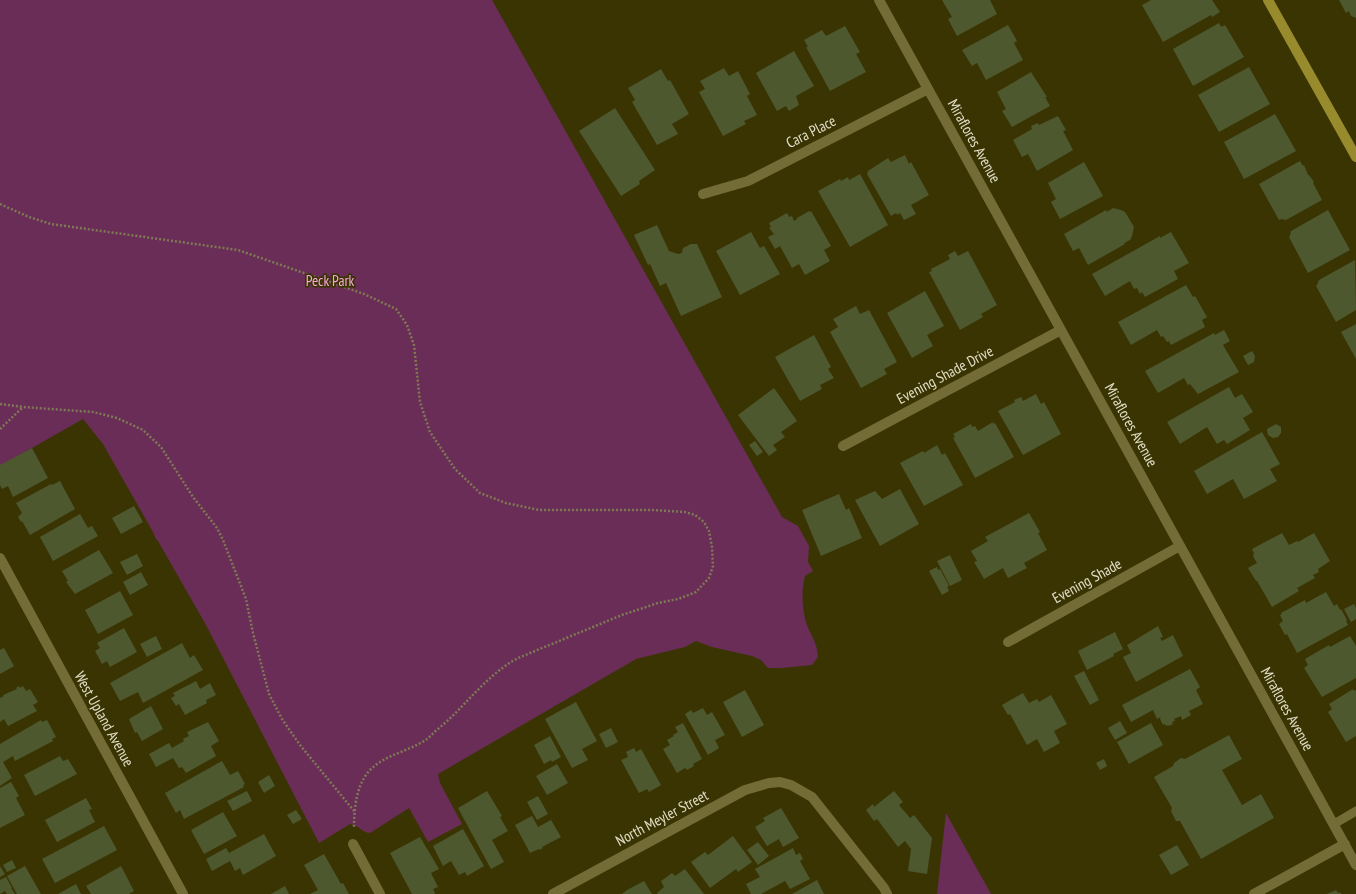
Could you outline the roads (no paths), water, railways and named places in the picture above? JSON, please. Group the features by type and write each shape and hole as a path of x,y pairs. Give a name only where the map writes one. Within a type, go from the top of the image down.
{"street":[{"name":"Miraflores Avenue","path":"879,0 1356,865"},
{"path":"1268,0 1356,157"},
{"name":"Cara Place","path":"703,194 748,181 928,89"},
{"name":"Evening Shade Drive","path":"843,446 1061,330"},
{"name":"Evening Shade","path":"1008,642 1180,546"},
{"name":"West Upland Avenue","path":"0,558 183,894"},
{"name":"North Meyler Street","path":"553,894 745,790 769,783 780,782 791,785 812,797 884,888 887,894"},
{"path":"353,844 380,894"},
{"path":"1254,894 1344,844"}],"lane":[{"path":"1334,824 1356,811"}],"park label":[{"name":"Peck Park","path":"330,281"}]}
